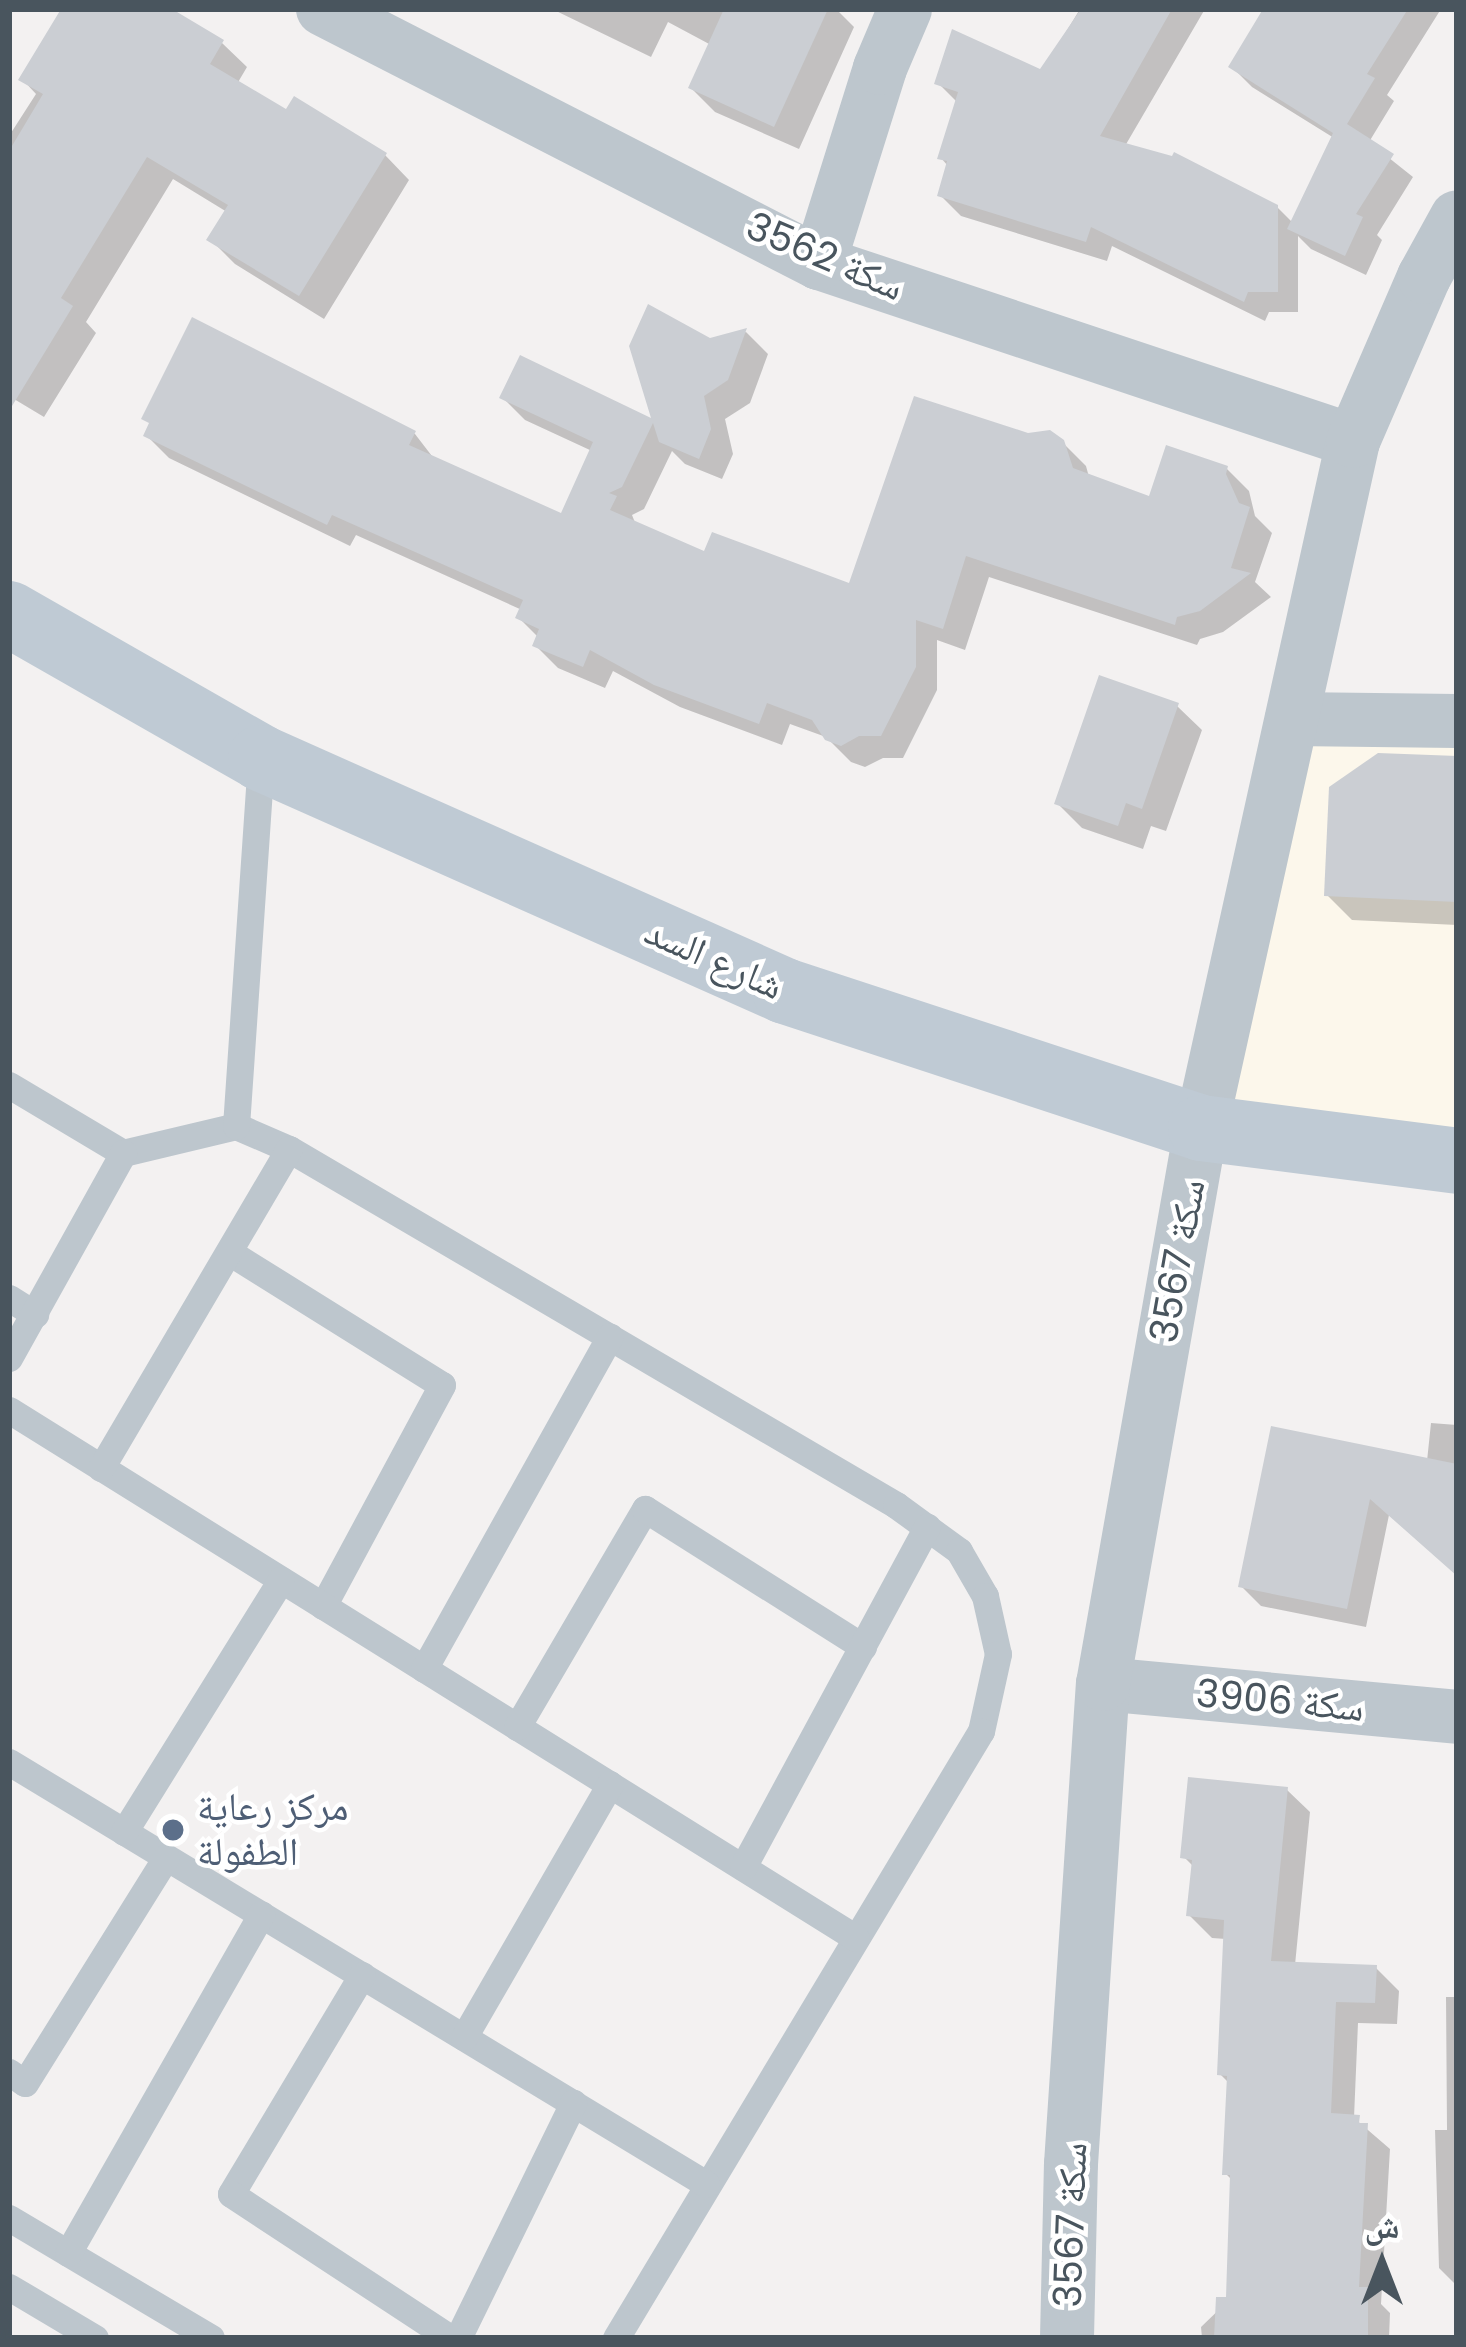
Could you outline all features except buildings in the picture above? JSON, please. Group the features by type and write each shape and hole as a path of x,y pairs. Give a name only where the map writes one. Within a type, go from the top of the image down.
{"street":[{"name":"سكة 3562","path":"323,9 818,263 1354,442"},
{"path":"818,263 880,68 905,9"},
{"name":"سكة 3567","path":"1067,2338 1071,2164 1103,1684 1201,1128 1354,442 1424,277 1457,218"},
{"name":"شارع السد","path":"13,614 261,758 785,991 1201,1128 1457,1161"},
{"path":"1292,718 1457,721"},
{"name":"سكة 3906","path":"1103,1684 1457,1717"}],"lane":[{"path":"236,1126 261,758"},
{"path":"9,1085 123,1153 236,1126 289,1149 926,1527 959,1551 985,1596 998,1654 981,1731 616,2338"},
{"path":"101,1468 289,1149"},
{"path":"9,1358 123,1153"},
{"path":"229,1252 442,1385 323,1606"},
{"path":"9,1298 35,1314"},
{"path":"424,1669 610,1336"},
{"path":"9,1410 856,1938"},
{"path":"517,1727 646,1509 863,1647"},
{"path":"743,1867 926,1527"},
{"path":"124,1832 281,1580"},
{"path":"9,1762 706,2184"},
{"path":"464,2037 610,1784"},
{"path":"9,2072 26,2083 166,1857"},
{"path":"68,2253 261,1914"},
{"path":"362,1975 231,2194 454,2338 572,2102"},
{"path":"9,2218 211,2338"},
{"path":"9,2287 95,2338"}],"shaded area":[{"path":"1292,719 1457,720 1457,1161 1201,1128"}],"place":[{"name":"مركز رعاية الطفولة","path":"173,1830"}]}
